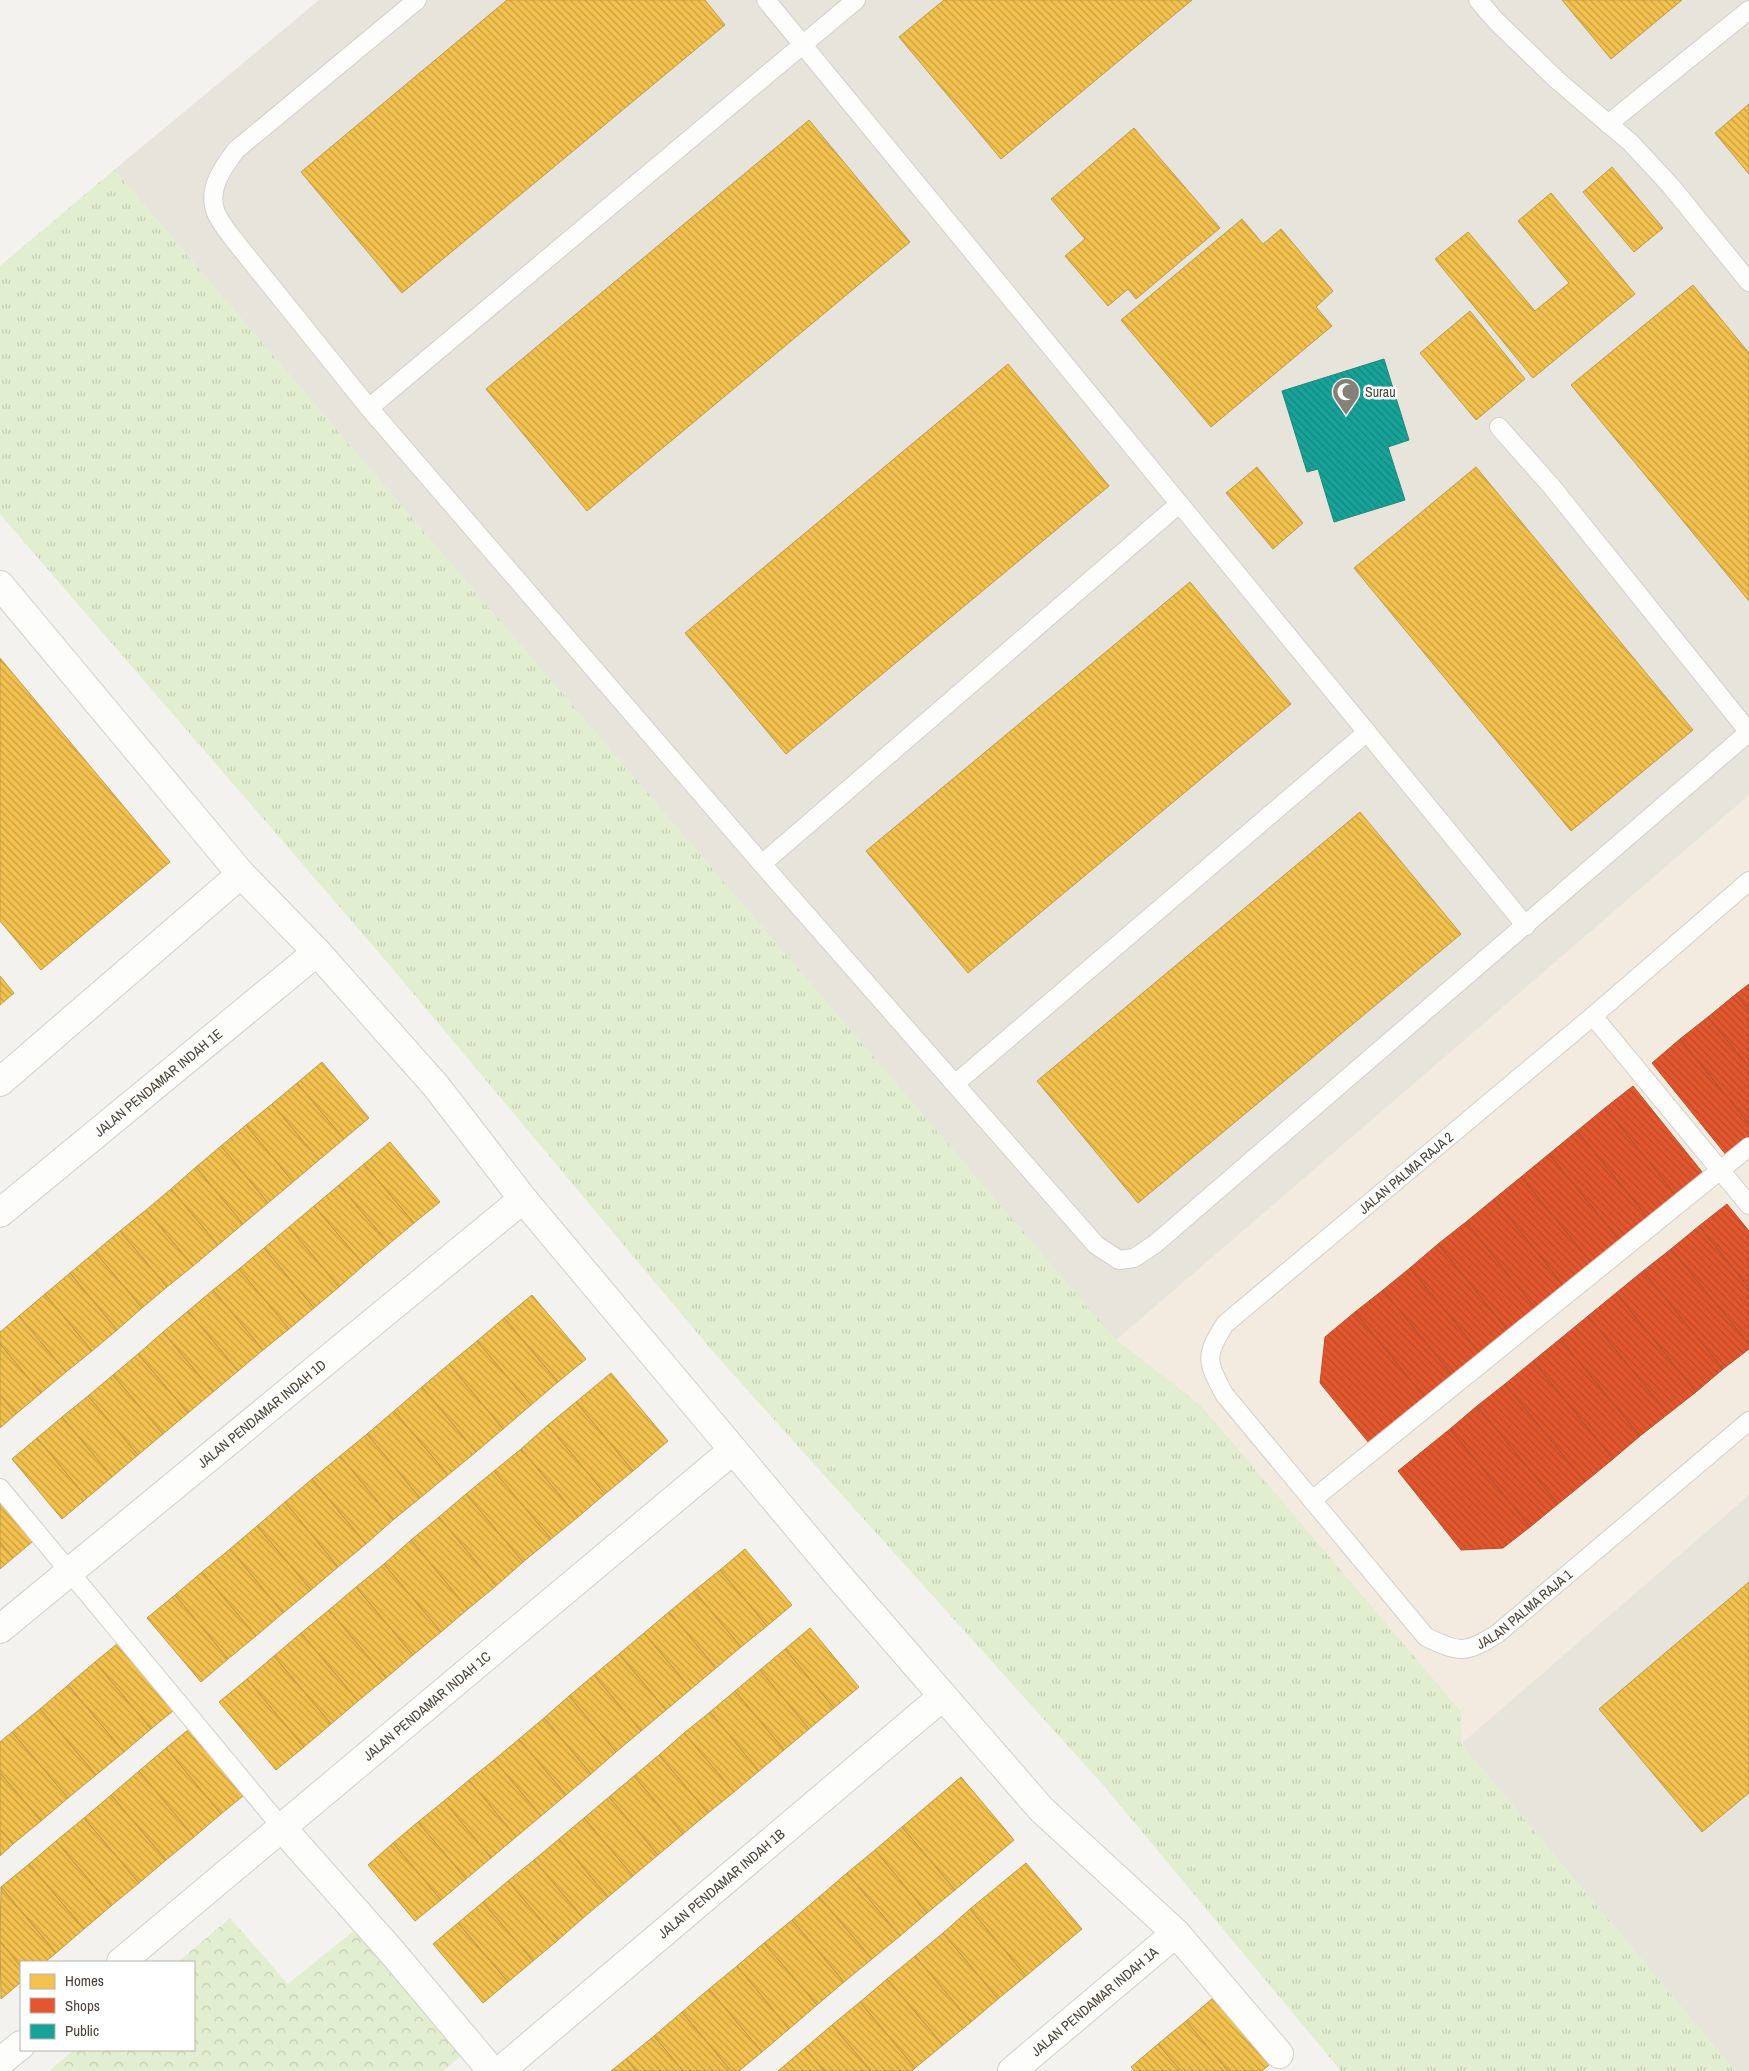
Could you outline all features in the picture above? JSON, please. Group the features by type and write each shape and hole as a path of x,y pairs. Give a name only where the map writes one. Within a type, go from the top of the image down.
{"street":[{"path":"0,585 241,874 317,952 436,1086 523,1199 733,1450 1041,1809 1176,1933 1279,2054"},
{"path":"0,1082 241,874"},
{"name":"JALAN PENDAMAR INDAH 1E","path":"0,1214 317,952"},
{"name":"JALAN PENDAMAR INDAH 1D","path":"0,1629 523,1199"},
{"name":"JALAN PENDAMAR INDAH 1C","path":"122,1961 733,1450"},
{"name":"JALAN PENDAMAR INDAH 1B","path":"500,2071 944,1696"},
{"path":"283,1828 392,1952 492,2071"},
{"name":"JALAN PENDAMAR INDAH 1A","path":"1012,2071 1176,1933"},
{"path":"0,2062 20,2046"}],"lane":[{"path":"417,0 236,150 220,172 214,191 215,211 234,240 368,408 762,864 956,1082 1096,1245 1119,1260 1134,1258 1162,1237 1526,926 1749,732 1552,487 1499,427"},
{"path":"766,0 1526,926"},
{"path":"368,408 856,0"},
{"path":"1478,0 1496,21 1530,54 1631,143 1670,185 1749,282"},
{"path":"1608,124 1749,10"},
{"path":"762,864 1179,504"},
{"path":"956,1082 1366,732"},
{"name":"JALAN PALMA RAJA 2","path":"1312,1500 1224,1394 1210,1366 1212,1344 1225,1324 1593,1016 1749,881"},
{"path":"1593,1016 1749,1205"},
{"path":"1312,1500 1749,1148"},
{"name":"JALAN PALMA RAJA 1","path":"1312,1500 1426,1637 1451,1648 1474,1648 1497,1634 1749,1421"},
{"path":"0,1488 283,1828"}],"shaded area":[{"path":"319,0 1749,0 1749,2071 1735,2071 1461,1744 114,170"},
{"path":"1749,795 1749,1495 1461,1744 1461,1712 1200,1405 1116,1340"}],"green space":[{"path":"114,170 1116,1340 1200,1405 1461,1712 1461,1744 1735,2071 1341,2071 1104,1786 715,1354 381,955 0,514 0,266"},
{"path":"230,1918 288,1984 356,1929 462,2055 443,2071 49,2071 73,2051 195,2051 195,1961 179,1961"}],"building: Homes":[{"path":"507,0 705,0 725,25 402,293 301,172"},
{"path":"944,0 1192,0 1001,159 899,37"},
{"path":"1562,0 1682,0 1611,59"},
{"path":"1749,104 1749,174 1715,133"},
{"path":"809,120 910,242 587,511 486,389"},
{"path":"1134,128 1220,228 1136,299 1128,289 1108,306 1065,256 1085,239 1051,199"},
{"path":"1612,167 1663,228 1634,252 1583,192"},
{"path":"1551,193 1635,294 1533,378 1435,259 1468,232 1535,311 1569,283 1518,221"},
{"path":"1242,219 1263,244 1281,229 1333,291 1316,307 1332,326 1211,427 1121,320"},
{"path":"1693,285 1749,353 1749,601 1571,385"},
{"path":"1470,311 1525,379 1476,420 1420,353"},
{"path":"1008,364 1109,486 786,754 685,633"},
{"path":"1257,467 1303,523 1273,549 1226,493"},
{"path":"1476,467 1693,730 1571,831 1354,568"},
{"path":"1190,582 1291,704 968,973 866,851"},
{"path":"0,658 170,862 41,970 0,921"},
{"path":"1360,812 1461,934 1138,1203 1037,1081"},
{"path":"0,976 14,993 0,1005"},
{"path":"322,1062 369,1118 344,1139 297,1083"},
{"path":"297,1083 344,1139 319,1160 272,1104"},
{"path":"272,1104 319,1160 293,1182 246,1125"},
{"path":"246,1125 293,1182 268,1203 221,1146"},
{"path":"390,1142 440,1202 414,1223 364,1164"},
{"path":"221,1146 268,1203 243,1224 196,1167"},
{"path":"364,1164 414,1223 389,1244 339,1185"},
{"path":"196,1167 243,1224 218,1245 171,1189"},
{"path":"339,1185 389,1244 364,1265 314,1206"},
{"path":"171,1189 218,1245 193,1266 146,1210"},
{"path":"314,1206 364,1265 339,1287 289,1227"},
{"path":"146,1210 193,1266 167,1287 120,1231"},
{"path":"289,1227 339,1287 314,1308 264,1248"},
{"path":"120,1231 167,1287 142,1308 95,1252"},
{"path":"264,1248 314,1308 289,1329 239,1269"},
{"path":"95,1252 142,1308 117,1330 70,1273"},
{"path":"239,1269 289,1329 263,1350 213,1290"},
{"path":"70,1273 117,1330 92,1351 45,1294"},
{"path":"213,1290 263,1350 238,1371 188,1311"},
{"path":"45,1294 92,1351 66,1372 19,1316"},
{"path":"532,1295 586,1359 558,1382 504,1318"},
{"path":"188,1311 238,1371 213,1392 163,1332"},
{"path":"19,1316 66,1372 41,1393 0,1344 0,1332"},
{"path":"504,1318 558,1382 531,1405 477,1341"},
{"path":"163,1332 213,1392 188,1413 138,1354"},
{"path":"477,1341 531,1405 503,1429 449,1364"},
{"path":"0,1344 41,1393 16,1414 0,1395"},
{"path":"138,1354 188,1413 163,1434 113,1375"},
{"path":"449,1364 503,1429 476,1452 422,1387"},
{"path":"611,1373 668,1441 633,1471 576,1402"},
{"path":"113,1375 163,1434 138,1455 88,1396"},
{"path":"422,1387 476,1452 448,1475 394,1411"},
{"path":"0,1395 16,1414 0,1428"},
{"path":"88,1396 138,1455 112,1477 62,1417"},
{"path":"576,1402 633,1471 605,1494 548,1425"},
{"path":"394,1411 448,1475 420,1498 367,1434"},
{"path":"62,1417 112,1477 87,1498 37,1438"},
{"path":"548,1425 605,1494 578,1517 521,1449"},
{"path":"367,1434 420,1498 393,1520 340,1456"},
{"path":"37,1438 87,1498 62,1519 12,1459"},
{"path":"521,1449 578,1517 551,1539 494,1471"},
{"path":"340,1456 393,1520 366,1544 312,1479"},
{"path":"494,1471 551,1539 523,1562 466,1494"},
{"path":"312,1479 366,1544 338,1567 285,1502"},
{"path":"0,1491 38,1537 13,1558 0,1542"},
{"path":"466,1494 523,1562 496,1586 439,1517"},
{"path":"285,1502 338,1567 311,1590 257,1526"},
{"path":"439,1517 496,1586 468,1609 411,1540"},
{"path":"257,1526 311,1590 283,1613 230,1549"},
{"path":"411,1540 468,1609 441,1632 384,1564"},
{"path":"0,1542 13,1558 0,1569"},
{"path":"230,1549 283,1613 256,1636 202,1572"},
{"path":"745,1549 792,1605 767,1626 720,1570"},
{"path":"384,1564 441,1632 413,1655 356,1587"},
{"path":"720,1570 767,1626 741,1647 694,1591"},
{"path":"202,1572 256,1636 228,1659 175,1595"},
{"path":"1749,1582 1749,1793 1702,1832 1599,1709"},
{"path":"356,1587 413,1655 386,1678 329,1610"},
{"path":"694,1591 741,1647 716,1668 669,1612"},
{"path":"175,1595 228,1659 201,1682 147,1618"},
{"path":"329,1610 386,1678 358,1701 301,1633"},
{"path":"669,1612 716,1668 691,1689 644,1633"},
{"path":"810,1628 859,1687 834,1708 785,1649"},
{"path":"301,1633 358,1701 331,1724 274,1656"},
{"path":"644,1633 691,1689 666,1710 619,1654"},
{"path":"123,1639 179,1706 151,1729 95,1662"},
{"path":"785,1649 834,1708 809,1729 760,1670"},
{"path":"619,1654 666,1710 641,1731 594,1675"},
{"path":"274,1656 331,1724 304,1747 247,1679"},
{"path":"95,1662 151,1729 124,1752 68,1685"},
{"path":"760,1670 809,1729 784,1750 735,1691"},
{"path":"594,1675 641,1731 616,1752 569,1696"},
{"path":"247,1679 304,1747 276,1770 219,1702"},
{"path":"68,1685 124,1752 96,1775 40,1709"},
{"path":"735,1691 784,1750 759,1771 710,1712"},
{"path":"569,1696 616,1752 591,1774 544,1718"},
{"path":"40,1709 96,1775 68,1798 12,1732"},
{"path":"710,1712 759,1771 734,1792 684,1733"},
{"path":"544,1718 591,1774 566,1795 519,1739"},
{"path":"194,1725 249,1791 221,1814 166,1748"},
{"path":"12,1732 68,1798 41,1821 0,1773 0,1742"},
{"path":"684,1733 734,1792 708,1813 659,1755"},
{"path":"519,1739 566,1795 541,1816 494,1760"},
{"path":"166,1748 221,1814 194,1837 139,1771"},
{"path":"659,1755 708,1813 683,1834 634,1776"},
{"path":"494,1760 541,1816 516,1837 469,1780"},
{"path":"139,1771 194,1837 166,1860 111,1795"},
{"path":"0,1773 41,1821 13,1844 0,1829"},
{"path":"634,1776 683,1834 658,1855 609,1797"},
{"path":"961,1777 1014,1840 955,1890 902,1827"},
{"path":"469,1780 516,1837 491,1858 444,1801"},
{"path":"111,1795 166,1860 139,1883 84,1818"},
{"path":"609,1797 658,1855 633,1876 584,1818"},
{"path":"444,1801 491,1858 466,1879 418,1822"},
{"path":"84,1818 139,1883 111,1906 56,1841"},
{"path":"584,1818 633,1876 608,1897 559,1839"},
{"path":"418,1822 466,1879 441,1900 393,1843"},
{"path":"902,1827 955,1890 927,1913 875,1850"},
{"path":"0,1829 13,1844 0,1856"},
{"path":"559,1839 608,1897 583,1918 534,1860"},
{"path":"56,1841 111,1906 84,1929 29,1864"},
{"path":"393,1843 441,1900 415,1921 368,1865"},
{"path":"875,1850 927,1913 900,1936 847,1873"},
{"path":"534,1860 583,1918 558,1940 508,1881"},
{"path":"1026,1863 1082,1929 1026,1976 970,1909"},
{"path":"29,1864 84,1929 56,1953 1,1887"},
{"path":"847,1873 900,1936 872,1959 819,1897"},
{"path":"508,1881 558,1940 533,1961 483,1902"},
{"path":"1,1887 56,1953 46,1961 20,1961 20,1966 0,1941"},
{"path":"819,1897 872,1959 844,1982 792,1920"},
{"path":"483,1902 533,1961 508,1982 458,1923"},
{"path":"970,1909 1026,1976 998,1999 943,1933"},
{"path":"792,1920 844,1982 817,2005 764,1943"},
{"path":"458,1923 508,1982 483,2003 433,1944"},
{"path":"943,1933 998,1999 971,2022 915,1956"},
{"path":"0,1941 20,1966 20,1983 1,1999"},
{"path":"764,1943 817,2005 789,2029 737,1966"},
{"path":"915,1956 971,2022 943,2045 887,1979"},
{"path":"737,1966 789,2029 762,2052 709,1989"},
{"path":"887,1979 943,2045 915,2068 860,2002"},
{"path":"709,1989 762,2052 739,2071 731,2071 682,2012"},
{"path":"1213,1998 1269,2065 1262,2071 1228,2071 1186,2021"},
{"path":"860,2002 915,2068 912,2071 871,2071 832,2025"},
{"path":"682,2012 731,2071 683,2071 654,2036"},
{"path":"1186,2021 1228,2071 1181,2071 1158,2044"},
{"path":"832,2025 871,2071 824,2071 805,2048"},
{"path":"654,2036 683,2071 636,2071 626,2059"},
{"path":"1158,2044 1181,2071 1134,2071 1131,2067"},
{"path":"805,2048 824,2071 778,2071"},
{"path":"626,2059 636,2071 611,2071"}],"building: Shops":[{"path":"1749,984 1749,1011 1736,994"},
{"path":"1736,994 1749,1011 1749,1067 1708,1017"},
{"path":"1708,1017 1749,1067 1749,1124 1680,1039"},
{"path":"1680,1039 1749,1124 1749,1147 1731,1161 1652,1063"},
{"path":"1633,1086 1711,1183 1684,1205 1605,1108"},
{"path":"1605,1108 1684,1205 1656,1228 1577,1131"},
{"path":"1577,1131 1656,1228 1628,1251 1549,1154"},
{"path":"1549,1154 1628,1251 1600,1273 1521,1177"},
{"path":"1521,1177 1600,1273 1572,1296 1494,1199"},
{"path":"1494,1199 1572,1296 1544,1319 1466,1222"},
{"path":"1727,1204 1749,1231 1749,1288 1699,1226"},
{"path":"1466,1222 1544,1319 1516,1341 1438,1244"},
{"path":"1699,1226 1749,1288 1749,1344 1671,1249"},
{"path":"1438,1244 1516,1341 1489,1364 1410,1268"},
{"path":"1671,1249 1749,1344 1749,1349 1723,1369 1643,1271"},
{"path":"1410,1268 1489,1364 1461,1386 1383,1290"},
{"path":"1643,1271 1723,1369 1696,1392 1616,1293"},
{"path":"1383,1290 1461,1386 1434,1409 1355,1312"},
{"path":"1616,1293 1696,1392 1668,1414 1588,1316"},
{"path":"1355,1312 1434,1409 1378,1454 1320,1383 1325,1337"},
{"path":"1588,1316 1668,1414 1640,1436 1560,1339"},
{"path":"1560,1339 1640,1436 1613,1459 1533,1361"},
{"path":"1533,1361 1613,1459 1585,1482 1505,1384"},
{"path":"1505,1384 1585,1482 1558,1504 1477,1406"},
{"path":"1477,1406 1558,1504 1530,1527 1450,1429"},
{"path":"1450,1429 1530,1527 1503,1548 1461,1550 1398,1471"}],"building: Public":[{"name":"Surau","path":"1384,359 1409,440 1388,447 1405,500 1334,522 1318,469 1307,472 1282,391"}],"place":[{"name":"Surau","path":"1346,416"}]}
